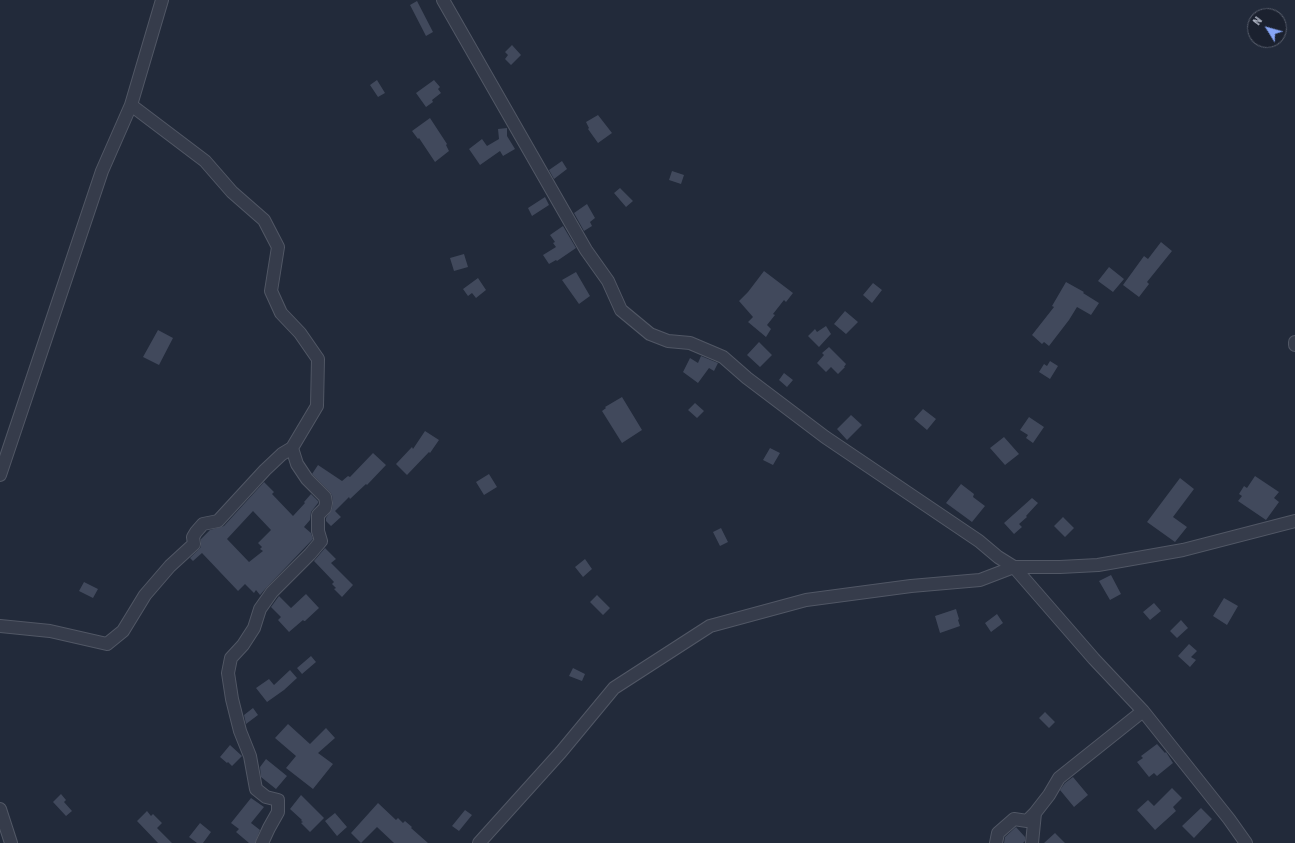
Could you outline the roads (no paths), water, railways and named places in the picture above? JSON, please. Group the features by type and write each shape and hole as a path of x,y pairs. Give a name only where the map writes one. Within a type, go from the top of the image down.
{"street":[{"path":"0,475 102,171 131,105 162,0"},
{"path":"443,0 586,250 608,281 620,310 650,334 668,341 690,343 723,357 747,378 825,437 979,541 998,557 1014,567 1094,659 1143,711 1229,819 1246,843"},
{"path":"0,626 50,631 107,644 123,631 145,595 170,566 194,544 193,537 199,528 203,524 218,521 265,470 282,454 292,448 316,406 318,359 300,333 281,313 271,291 278,248 264,220 232,192 205,161 131,105"},
{"path":"262,843 278,812 278,800 266,797 256,789 250,756 240,731 232,699 228,673 231,658 254,628 260,609 272,592 321,541 318,531 318,515 326,503 325,497 307,479 297,464 292,448"},
{"path":"479,843 561,752 614,688 710,626 806,600 911,586 980,580 1014,567 1098,565 1183,550 1295,520"},
{"path":"996,843 998,833 1014,819 1026,821 1035,813 1049,795 1059,778 1143,711"},
{"path":"0,809 10,843"},
{"path":"1032,843 1035,813"}]}
